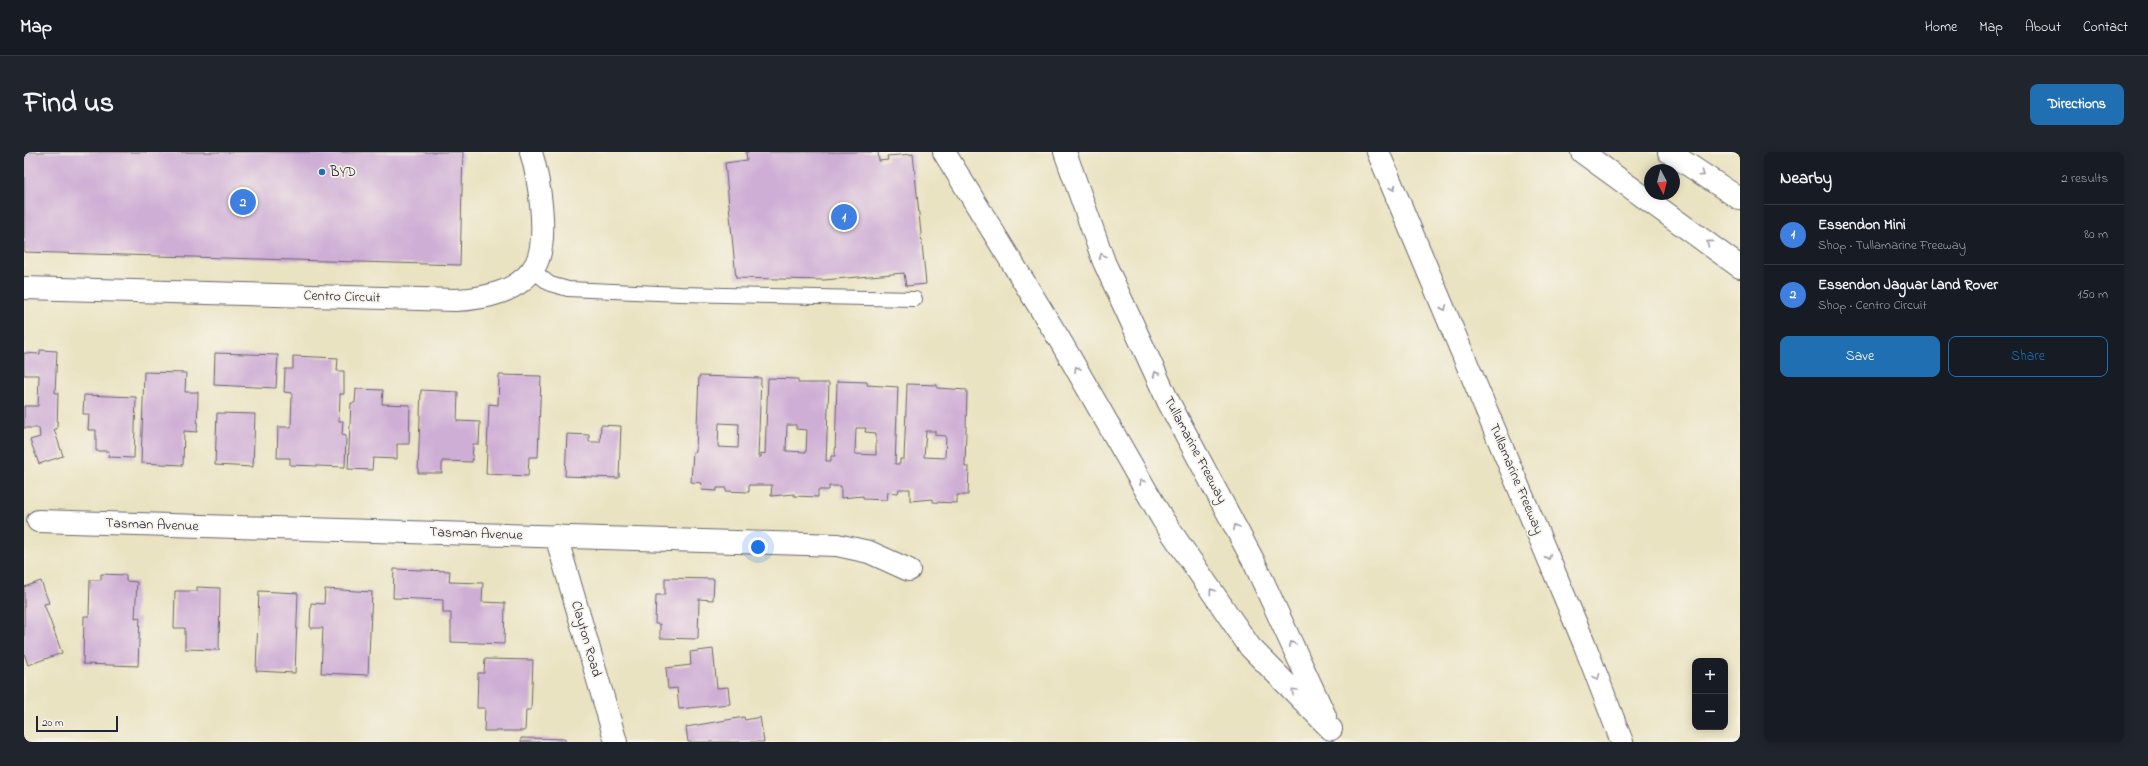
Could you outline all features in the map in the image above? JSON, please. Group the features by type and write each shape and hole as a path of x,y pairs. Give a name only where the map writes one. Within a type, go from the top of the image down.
{"main road":[{"name":"Centro Circuit","path":"24,288 456,300 476,299 495,295 511,287 536,264 541,234 538,188 530,152"},
{"path":"944,152 1061,342 1163,520 1250,647 1335,735"},
{"name":"Tullamarine Freeway","path":"1065,152 1104,262 1168,401 1254,562 1335,735"},
{"name":"Tullamarine Freeway","path":"1378,152 1578,628 1622,742"},
{"path":"1582,152 1740,267"},
{"path":"1670,152 1740,199"},
{"name":"Tasman Avenue","path":"38,521 837,545 869,552 909,570"},
{"name":"Clayton Road","path":"556,536 616,742"}],"lane":[{"path":"531,269 550,284 568,289 680,294 915,299"}],"building":[{"path":"24,152 463,152 460,265 24,252"},
{"path":"746,152 878,152 879,161 888,160 887,156 913,154 926,284 906,286 904,273 824,280 736,278 725,163 747,160"},
{"path":"40,350 57,351 55,393 58,393 57,429 54,429 63,456 39,464 30,440 40,437 39,428 24,428 24,406 38,406 39,375 24,375 24,353 40,354"},
{"path":"215,353 278,355 276,388 214,385"},
{"path":"293,356 338,358 337,371 344,371 344,394 340,394 339,421 343,421 342,435 346,436 345,467 290,465 290,458 277,458 278,427 291,427 292,393 284,392 285,369 293,369"},
{"path":"144,372 186,373 185,392 198,392 197,432 184,431 183,465 141,463"},
{"path":"499,375 541,376 538,457 529,457 528,476 486,474 489,404 498,405"},
{"path":"699,376 761,378 758,457 761,457 761,453 765,454 768,378 798,379 798,383 829,383 826,461 831,461 831,456 835,456 837,381 867,382 867,385 898,387 895,464 900,464 900,459 904,459 907,384 937,385 937,388 967,390 965,467 969,467 968,495 957,495 957,503 933,502 933,499 910,501 910,489 899,489 898,493 888,492 887,500 863,499 863,496 841,498 841,486 829,486 829,490 818,490 818,497 794,496 794,494 771,496 772,485 749,485 749,492 726,491 726,488 717,488 717,491 701,490 702,483 691,482 693,452 696,452","holes":["719,423 739,424 738,448 718,447","787,425 796,425 796,429 807,430 806,452 786,451","856,428 866,428 865,432 876,433 876,455 855,454","926,431 935,431 935,435 946,436 945,458 924,457"]},
{"path":"356,389 383,390 382,404 410,405 409,444 397,444 397,459 373,458 372,470 348,469 351,403 355,403"},
{"path":"421,390 458,392 457,421 480,422 479,444 473,444 472,462 442,461 442,473 418,473"},
{"path":"84,395 136,397 134,458 108,457 109,451 96,451 96,430 88,430 89,414 83,414"},
{"path":"217,413 255,414 253,467 215,465"},
{"path":"601,425 621,426 619,478 565,476 567,434 589,435 589,442 600,442"},
{"path":"394,569 450,571 449,582 483,583 482,602 505,603 504,644 451,642 451,613 443,613 443,600 393,598"},
{"path":"101,574 126,575 126,581 137,582 135,618 140,617 138,666 83,664 84,616 89,616 90,580 101,580"},
{"path":"665,578 714,579 713,600 699,599 698,639 660,638 660,624 655,624 656,595 665,595"},
{"path":"41,581 49,603 44,604 62,653 28,665 24,653 24,587"},
{"path":"197,587 220,588 219,650 185,649 185,628 174,628 175,591 197,591"},
{"path":"325,589 372,592 368,675 321,673 323,628 310,628 311,603 324,604"},
{"path":"259,591 298,593 295,673 256,671"},
{"path":"713,649 717,688 728,687 730,704 679,709 677,688 668,689 666,668 691,665 690,652"},
{"path":"485,659 533,660 531,710 526,710 525,731 484,731 485,708 477,708 478,673 484,673"},
{"path":"744,717 745,720 760,717 764,742 688,742 686,727"},
{"path":"521,738 565,739 565,742 521,742"}],"place":[{"name":"BYD","path":"322,172"},
{"name":"Essendon Jaguar Land Rover","path":"243,202"},
{"name":"Essendon Mini","path":"844,217"}]}
